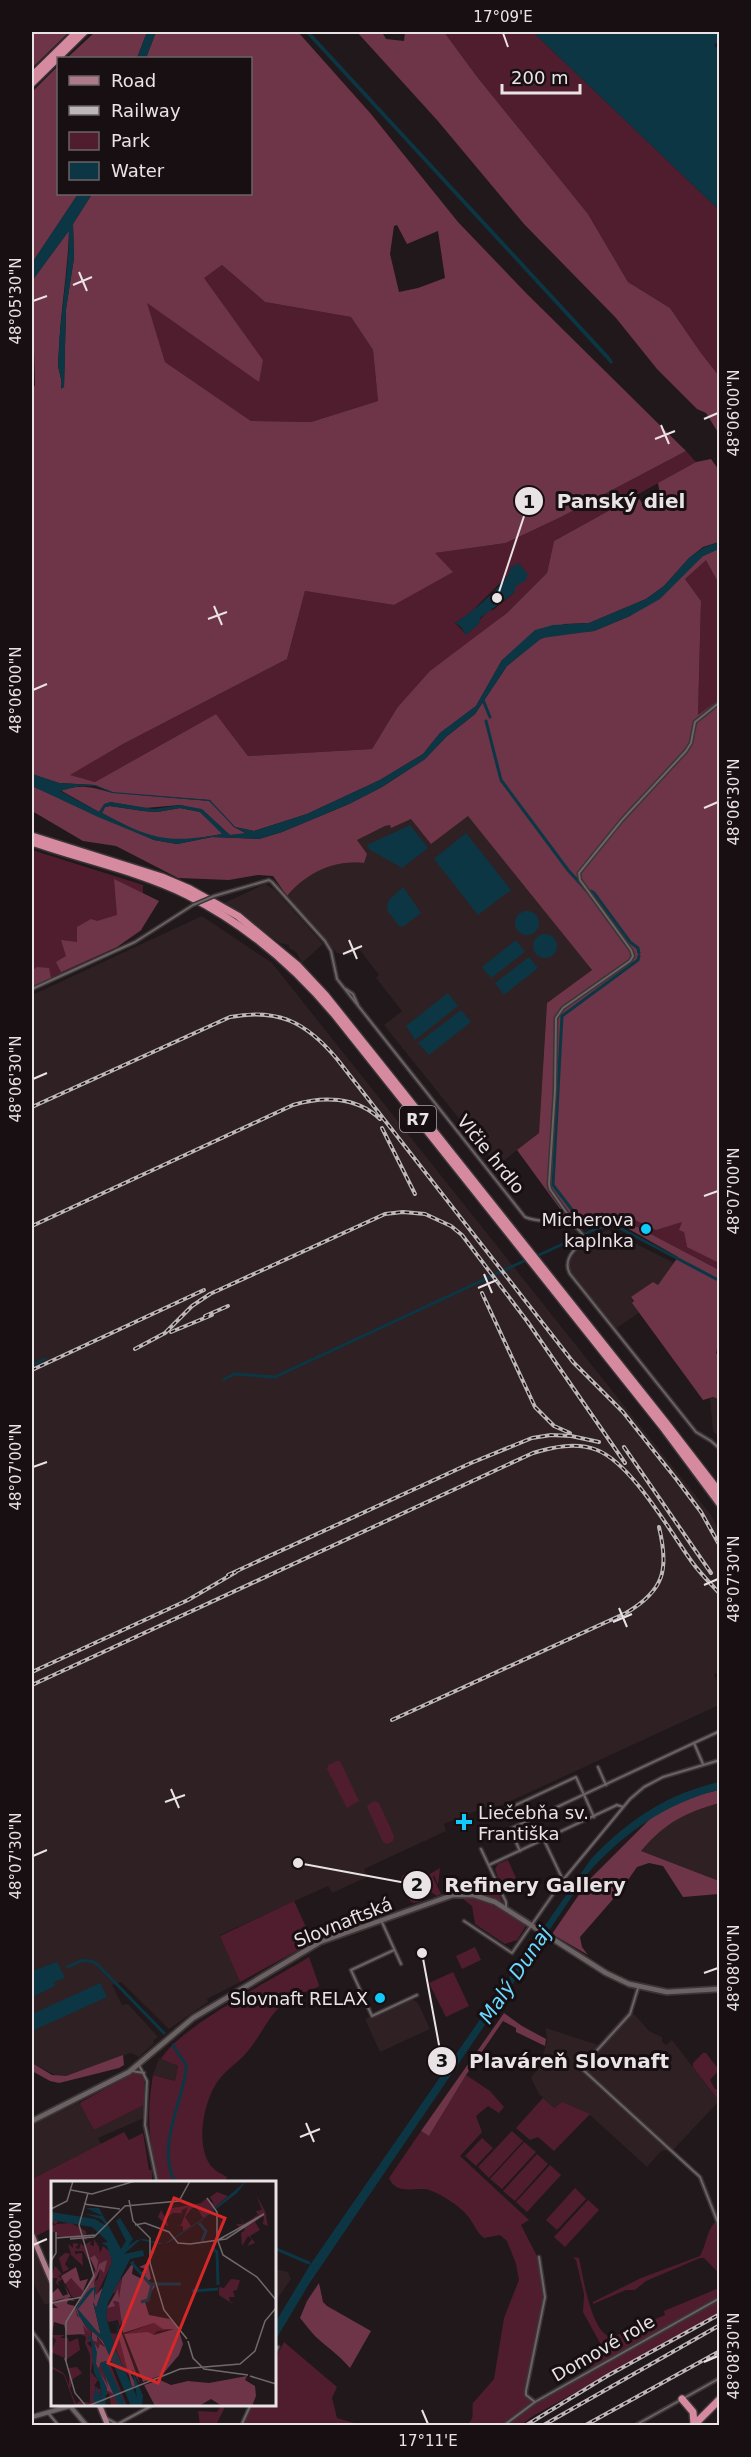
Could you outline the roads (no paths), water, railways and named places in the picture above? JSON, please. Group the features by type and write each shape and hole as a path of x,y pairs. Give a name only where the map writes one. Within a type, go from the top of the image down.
{"highway":[{"path":"32,76 77,32"},
{"path":"59,57 84,32"},
{"path":"32,83 57,58"},
{"name":"R7","path":"32,836 154,875 190,889 238,916 297,965 333,1004 390,1075 720,1493"},
{"name":"R7","path":"32,842 137,875 186,895 235,923 294,970 335,1015 669,1436 720,1504"},
{"path":"695,2425 720,2398"},
{"path":"682,2399 695,2410 706,2411"},
{"path":"682,2399 693,2412 695,2425"},
{"path":"695,2425 720,2404"}],"main road":[{"name":"Slovnaftská","path":"32,2121 129,2072 188,2021 299,1952 320,1942 456,1894 484,1897 506,1908 612,1977 638,1988 674,1993 720,1989"},
{"path":"32,2235 51,2280"},
{"path":"100,2406 108,2426"}],"street":[{"path":"720,702 695,722 691,743 686,751 622,820 579,873 580,880 632,950 633,956 630,962 563,1008 556,1018 549,1184 550,1190 585,1239 567,1259 567,1269 570,1274 696,1432 720,1449"},
{"name":"Vlčie hrdlo","path":"32,990 135,942 193,905 214,896 269,880 328,945 337,979 353,994 359,1007 525,1217 533,1221 575,1225"},
{"path":"520,1851 510,1829 720,1731"},
{"path":"694,1743 703,1764"},
{"path":"464,1921 512,1953 562,1880 623,1807 652,1782 720,1760"},
{"path":"598,1767 606,1785"},
{"path":"505,1810 576,1777 594,1817"},
{"path":"489,1865 618,1805 623,1807"},
{"path":"544,1840 562,1880"},
{"path":"481,1848 506,1902 506,1908"},
{"path":"380,1920 401,1964"},
{"path":"394,1950 351,1970 372,2016 417,1995"},
{"path":"638,1988 630,2014 582,2068 700,2177 720,2228"},
{"path":"138,2064 144,2073 147,2093 146,2125 157,2181"},
{"path":"129,2072 144,2073"},
{"path":"535,2403 526,2395 526,2391 544,2298 539,2257"},
{"name":"Domové role","path":"503,2426 535,2403 720,2298"},
{"path":"32,2331 51,2362"},
{"path":"276,2351 278,2347"},
{"path":"634,2426 720,2378"},
{"path":"32,2417 67,2406"},
{"path":"71,2406 87,2426"},
{"path":"105,2417 115,2425 151,2406"},
{"path":"241,2426 250,2406"},
{"path":"48,2412 58,2426"}],"water":[{"path":"147,32 156,32 146,57 137,57"},
{"path":"305,32 310,32 609,356 613,362 611,364"},
{"path":"533,32 719,32 719,42 714,45 720,51 719,210"},
{"path":"77,195 91,195 73,224 74,258 66,309 64,387 61,389 58,362 69,231 32,281 32,263"},
{"path":"719,542 719,549 703,556 660,599 630,616 594,631 542,638 507,666 475,714 446,737 425,759 382,787 349,804 282,832 259,839 212,837 177,844 154,840 32,786 32,774 59,783 95,785 113,792 210,800 235,827 254,831 307,814 380,780 423,754 440,733 476,706 502,660 535,630 553,625 589,623 646,599 664,586 689,558 703,548","holes":["80,786 95,786 112,793 209,801 234,827 246,833 230,835 202,809 180,805 154,809 110,802 104,804 99,812 60,791","105,807 157,812 180,808 200,812 222,834 187,839 147,834 102,813"]},
{"path":"518,563 528,574 526,580 515,587 515,592 480,618 479,624 466,635 455,623 487,598 504,581 510,568"},
{"path":"410,825 428,848 402,868 370,850 367,845"},
{"path":"466,833 511,890 478,915 434,859"},
{"path":"403,887 421,913 404,926 399,926 387,910 388,901"},
{"path":"527,911 536,914 539,923 536,932 527,935 518,932 515,923 518,914"},
{"path":"545,934 554,937 557,946 554,955 545,958 536,955 533,946 536,937"},
{"path":"516,940 525,952 491,978 482,967"},
{"path":"529,957 538,968 504,995 495,983"},
{"path":"448,993 458,1006 415,1040 406,1026"},
{"path":"461,1010 471,1022 429,1055 418,1043"},
{"name":"Malý Dunaj","path":"719,1782 719,1790 664,1811 632,1832 588,1873 309,2284 276,2339 276,2321 310,2265 591,1859 619,1832 649,1810 700,1787"},
{"path":"57,1962 65,1978 54,1982 55,1986 32,1997 32,1971"},
{"path":"100,1983 107,1997 32,2031 32,2014"}],"waterway":[{"path":"483,700 490,717"},
{"path":"486,721 501,780 568,870 586,890"},
{"path":"591,891 630,942 638,948 639,953"},
{"path":"586,1222 576,1215 553,1185 562,1016 638,960 639,956"},
{"path":"539,1255 598,1228 614,1225 720,1281"},
{"path":"224,1379 235,1374 275,1377 524,1261"},
{"path":"32,1365 45,1359"},
{"path":"68,1967 86,1961 97,1964 164,2033"},
{"path":"173,2045 186,2065 169,2142 168,2156 175,2181"},
{"path":"276,2249 309,2263"}],"railway":[{"path":"32,1107 230,1017 263,1015 277,1017 302,1027 337,1059 573,1362 623,1412 701,1512 720,1546"},
{"path":"32,1226 293,1105 315,1100 338,1100 360,1106 371,1111 380,1119"},
{"path":"382,1128 415,1194"},
{"path":"135,1349 165,1333 192,1306 210,1294 385,1214 403,1212 425,1214 451,1226 462,1235 527,1321 625,1463"},
{"path":"32,1370 204,1290"},
{"path":"482,1293 535,1407 554,1426 570,1433"},
{"path":"205,1316 228,1306"},
{"path":"171,1332 212,1315"},
{"path":"228,1575 471,1463 532,1438 551,1435 571,1436 599,1442"},
{"path":"32,1685 533,1453 557,1447 581,1446 597,1450 623,1469 649,1499 695,1566 720,1594"},
{"path":"624,1447 711,1573"},
{"path":"392,1720 626,1613 639,1604 649,1596 661,1577 664,1555 659,1527"},
{"path":"32,1672 188,1600 236,1572"},
{"path":"525,2426 607,2376 720,2314"},
{"path":"542,2426 720,2325"},
{"path":"584,2426 720,2351"}],"place":[{"name":"Panský diel","path":"497,598"},
{"name":"Micherova kaplnka","path":"646,1229"},
{"name":"Liečebňa sv. Františka","path":"464,1822"},
{"name":"Refinery Gallery","path":"298,1863"},
{"name":"Plaváreň Slovnaft","path":"422,1953"},
{"name":"Slovnaft RELAX","path":"380,1998"}]}
